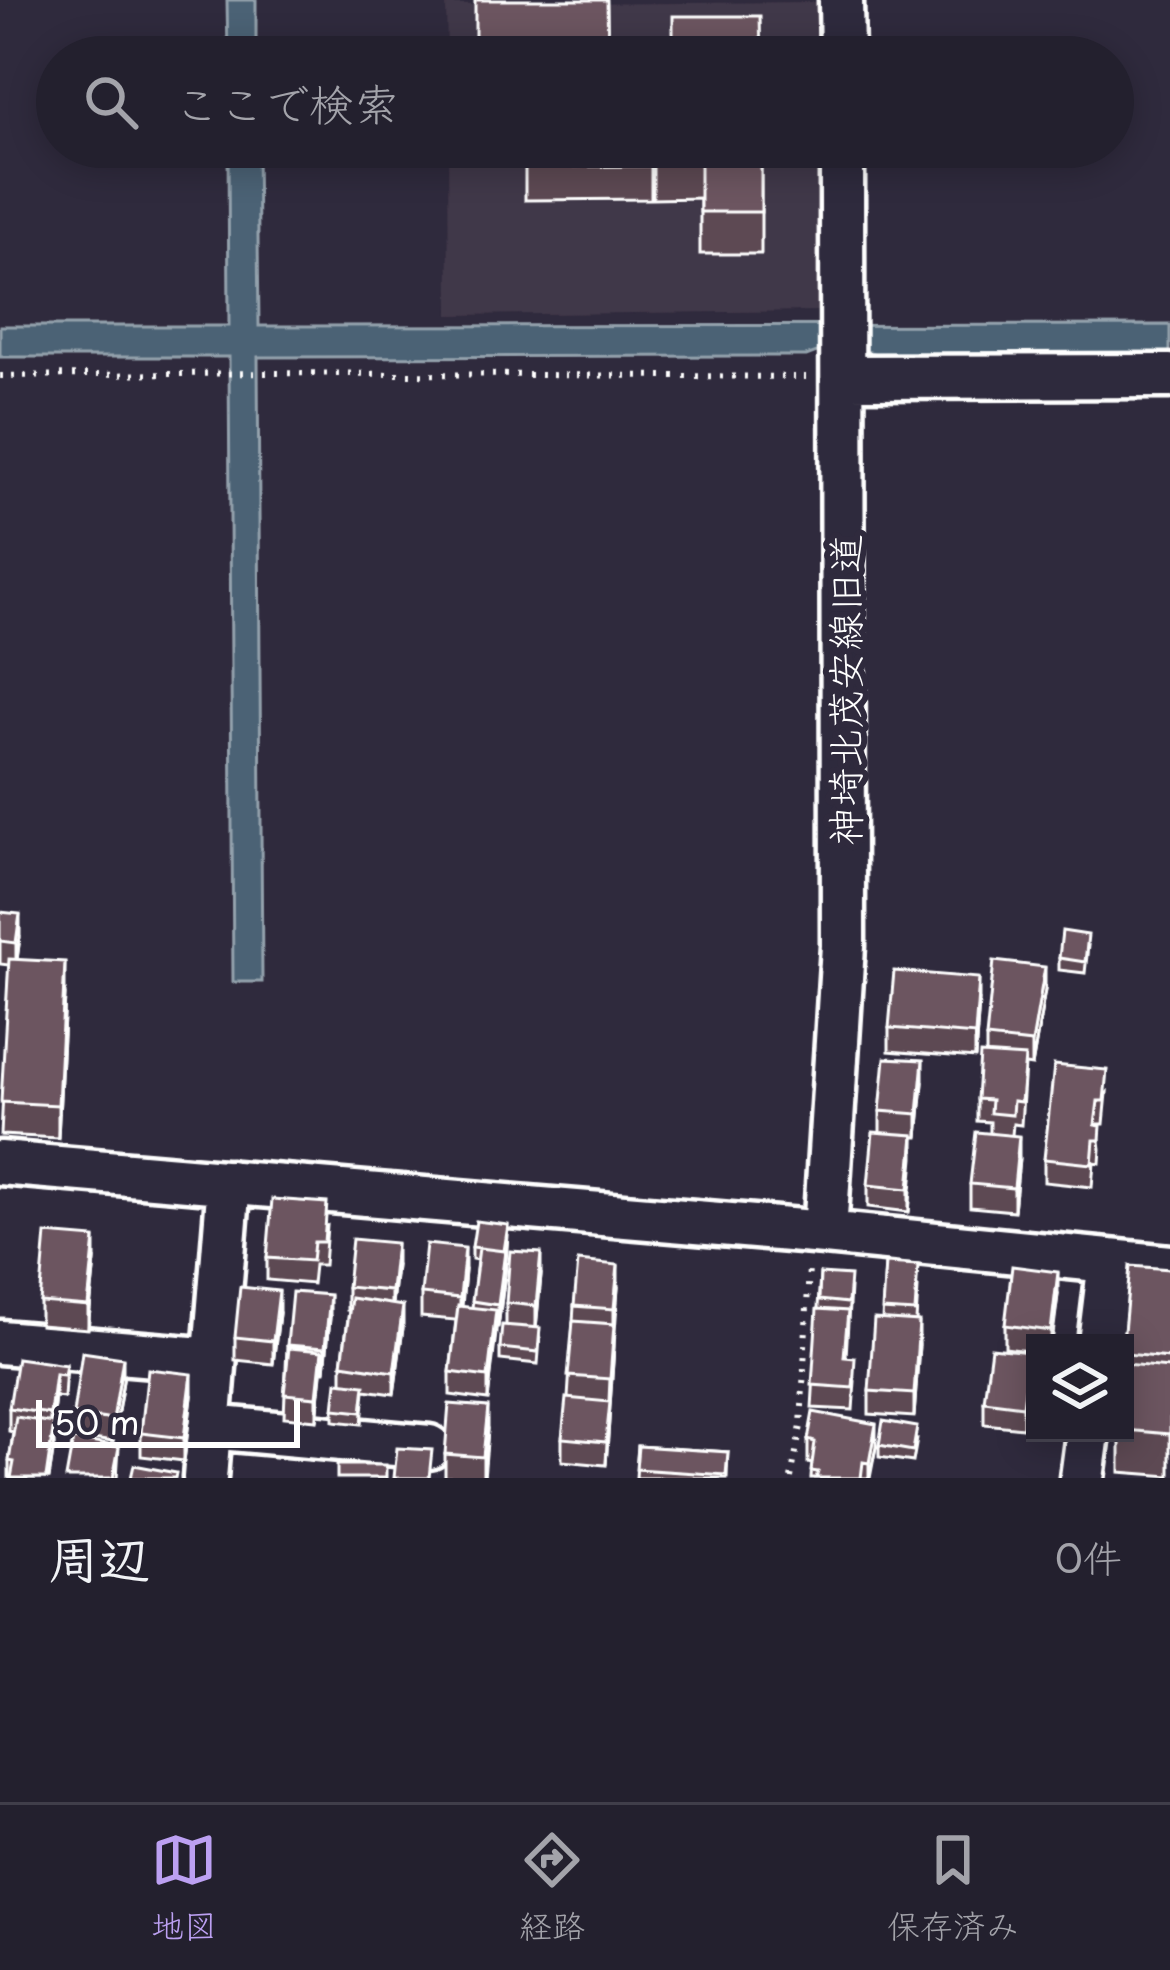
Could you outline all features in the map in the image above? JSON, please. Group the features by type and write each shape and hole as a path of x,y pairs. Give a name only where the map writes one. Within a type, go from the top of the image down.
{"street":[{"path":"841,0 842,36"},
{"name":"神埼北茂安線旧道","path":"825,1233 842,946 842,168"},
{"path":"843,351 1170,376"},
{"path":"0,1163 1170,1267"},
{"path":"205,1478 229,1182"},
{"path":"1101,1334 1110,1261"},
{"path":"0,1342 214,1360"},
{"path":"209,1427 429,1447"},
{"path":"1082,1478 1087,1442"}],"path":[{"path":"0,376 268,373 843,351"},
{"path":"791,1478 801,1426 810,1259 825,1233"}],"shaded area":[{"path":"820,2 820,36 447,36 446,5"},
{"path":"448,168 821,168 822,311 449,315"}],"water":[{"path":"227,0 256,0 256,36 228,36"},
{"path":"228,168 257,168 259,326 1170,325 1170,356 881,356 844,348 806,356 258,357 262,982 233,982 229,357 0,357 0,326 229,326"}],"building":[{"path":"475,0 607,0 608,36 475,36"},
{"path":"673,16 760,16 760,36 673,36"},
{"path":"700,168 761,168 761,212 700,212"},
{"path":"0,912 20,914 16,943 0,941"},
{"path":"1062,931 1088,935 1085,962 1059,958"},
{"path":"9,959 65,962 58,1105 1,1102"},
{"path":"994,961 1045,967 1032,1043 986,1038"},
{"path":"894,971 979,978 975,1035 889,1028"},
{"path":"980,1054 1025,1057 1021,1102 1013,1101 1012,1115 990,1113 991,1100 977,1099"},
{"path":"885,1058 923,1060 918,1114 880,1111"},
{"path":"1054,1065 1107,1070 1104,1101 1098,1101 1095,1125 1101,1126 1100,1140 1094,1140 1092,1164 1044,1159"},
{"path":"873,1132 914,1135 909,1189 868,1185"},
{"path":"976,1132 1019,1136 1014,1188 970,1184"},
{"path":"272,1199 327,1203 324,1242 314,1242 312,1261 267,1258"},
{"path":"476,1221 508,1225 504,1251 472,1247"},
{"path":"46,1234 95,1238 88,1306 40,1302"},
{"path":"352,1239 396,1243 391,1291 347,1287"},
{"path":"426,1244 465,1248 460,1298 421,1294"},
{"path":"479,1248 505,1251 498,1305 472,1301"},
{"path":"510,1251 541,1253 536,1306 506,1303"},
{"path":"578,1261 618,1265 614,1309 574,1306"},
{"path":"885,1263 918,1265 915,1312 882,1310"},
{"path":"1012,1266 1058,1272 1051,1331 1005,1325"},
{"path":"1130,1266 1170,1269 1170,1358 1134,1355 1134,1334 1124,1334"},
{"path":"820,1274 850,1276 848,1303 819,1300"},
{"path":"240,1287 279,1291 273,1341 235,1337"},
{"path":"292,1292 330,1295 325,1348 287,1345"},
{"path":"351,1298 403,1306 394,1372 342,1364"},
{"path":"458,1306 496,1310 488,1377 450,1372"},
{"path":"817,1309 848,1311 844,1357 855,1358 853,1388 812,1385"},
{"path":"874,1319 919,1322 914,1394 869,1391"},
{"path":"573,1321 614,1324 610,1379 568,1376"},
{"path":"502,1325 540,1328 538,1352 500,1348"},
{"path":"289,1348 322,1351 317,1397 284,1394"},
{"path":"991,1348 1026,1352 1023,1406 984,1401"},
{"path":"82,1352 123,1358 113,1420 73,1414"},
{"path":"17,1358 66,1365 64,1375 55,1374 50,1414 9,1408"},
{"path":"1134,1365 1170,1368 1170,1434 1134,1431"},
{"path":"148,1369 192,1374 184,1438 141,1433"},
{"path":"337,1382 365,1385 362,1412 334,1409"},
{"path":"566,1398 610,1402 606,1442 562,1438"},
{"path":"449,1404 488,1407 483,1457 445,1454"},
{"path":"813,1412 876,1424 869,1463 863,1462 861,1478 816,1478 818,1472 811,1471 815,1442 808,1440"},
{"path":"16,1417 54,1423 46,1478 11,1478"},
{"path":"883,1421 917,1427 913,1451 879,1445"},
{"path":"73,1439 119,1447 113,1478 66,1478"},
{"path":"638,1446 728,1452 726,1475 636,1469"},
{"path":"397,1448 432,1450 429,1478 394,1478"},
{"path":"134,1465 176,1473 175,1478 131,1478"},
{"path":"337,1465 386,1465 386,1478 337,1478"}]}
